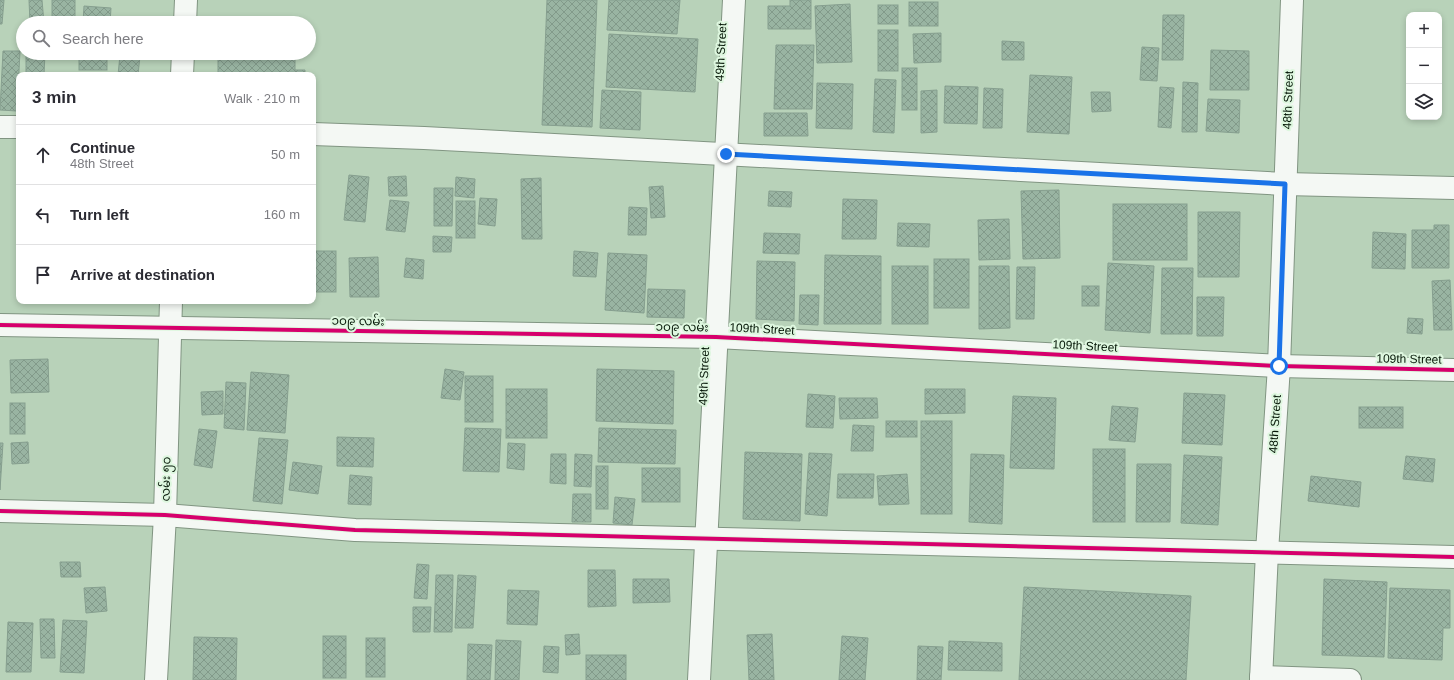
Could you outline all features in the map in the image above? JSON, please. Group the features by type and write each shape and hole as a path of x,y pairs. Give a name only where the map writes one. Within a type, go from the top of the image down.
{"street":[{"path":"185,16 186,0"},
{"name":"49th Street","path":"699,680 708,538 716,337 734,0"},
{"name":"48th Street","path":"1261,679 1267,552 1279,366 1292,0"},
{"path":"182,72 183,60"},
{"path":"0,127 16,127"},
{"path":"316,134 424,138 1285,184 1454,188"},
{"name":"လမ်း ၅၀","path":"156,680 165,515 171,304"},
{"name":"၁၀၉ လမ်း","path":"0,326 716,337"},
{"name":"109th Street","path":"716,337 1279,366 1454,370"},
{"path":"0,511 165,515 355,530 1454,557"},
{"path":"1261,679 1350,680"}],"building":[{"path":"0,0 4,0 2,24 0,24"},
{"path":"29,0 42,0 43,16 30,16"},
{"path":"52,0 75,0 75,16 52,16"},
{"path":"547,0 597,0 592,127 542,125"},
{"path":"609,0 680,0 677,34 607,30"},
{"path":"790,0 811,0 811,29 768,29 768,6 790,6"},
{"path":"909,2 938,2 938,26 909,26"},
{"path":"850,4 852,62 817,63 815,6"},
{"path":"878,5 898,5 898,24 878,24"},
{"path":"84,6 111,8 110,16 83,16"},
{"path":"1163,15 1184,15 1183,60 1162,60"},
{"path":"878,30 898,30 898,71 878,71"},
{"path":"941,33 941,62 914,63 913,34"},
{"path":"609,34 698,39 695,92 606,87"},
{"path":"1002,41 1024,42 1024,60 1002,60"},
{"path":"776,45 814,45 812,109 774,109"},
{"path":"1142,47 1159,48 1157,81 1140,80"},
{"path":"1211,50 1249,51 1249,90 1210,90"},
{"path":"3,51 16,51 16,60 20,60 19,72 16,72 16,111 0,110"},
{"path":"26,60 45,60 44,72 26,72"},
{"path":"79,60 107,60 107,70 79,70"},
{"path":"120,60 140,60 138,72 118,72"},
{"path":"218,60 295,60 295,70 305,70 305,72 218,72"},
{"path":"902,68 917,68 917,110 902,110"},
{"path":"1030,75 1072,77 1069,134 1027,132"},
{"path":"875,79 896,80 894,133 873,132"},
{"path":"1183,82 1198,83 1197,132 1182,132"},
{"path":"817,83 853,84 852,129 816,128"},
{"path":"945,86 978,87 977,124 944,123"},
{"path":"1160,87 1174,88 1171,128 1158,127"},
{"path":"984,88 1003,89 1002,128 983,128"},
{"path":"602,90 641,92 640,130 600,128"},
{"path":"937,90 937,132 921,133 921,91"},
{"path":"1091,92 1110,92 1111,111 1092,112"},
{"path":"1208,99 1240,100 1239,133 1206,131"},
{"path":"764,113 807,113 808,136 764,136"},
{"path":"349,175 369,177 365,222 344,220"},
{"path":"406,176 407,196 389,196 388,177"},
{"path":"456,177 475,179 474,198 455,196"},
{"path":"541,178 542,239 522,239 521,179"},
{"path":"663,186 665,217 651,218 649,187"},
{"path":"434,188 453,188 452,226 434,226"},
{"path":"1059,190 1060,258 1023,259 1021,191"},
{"path":"769,191 792,192 791,207 768,206"},
{"path":"480,198 497,199 495,226 478,224"},
{"path":"843,199 877,200 876,239 842,239"},
{"path":"390,200 409,202 405,232 386,230"},
{"path":"456,201 475,201 475,238 456,238"},
{"path":"1113,204 1187,204 1187,260 1113,260"},
{"path":"629,207 647,208 646,235 628,235"},
{"path":"1198,212 1240,212 1239,277 1198,277"},
{"path":"1009,219 1010,259 979,260 978,220"},
{"path":"898,223 930,224 929,247 897,246"},
{"path":"1434,225 1449,225 1449,268 1412,268 1412,230 1434,230"},
{"path":"1373,232 1406,234 1405,269 1372,268"},
{"path":"764,233 800,234 799,254 763,253"},
{"path":"433,236 452,237 451,252 433,252"},
{"path":"316,251 336,251 336,292 316,292"},
{"path":"574,251 598,253 596,277 573,276"},
{"path":"608,253 647,255 644,313 605,310"},
{"path":"825,255 881,256 881,324 824,324"},
{"path":"378,257 379,297 350,297 349,258"},
{"path":"406,258 424,260 423,279 404,277"},
{"path":"934,259 969,259 969,308 934,308"},
{"path":"757,261 795,262 794,321 756,319"},
{"path":"1108,263 1154,266 1150,333 1105,330"},
{"path":"892,266 928,266 928,324 892,324"},
{"path":"979,266 1009,266 1010,328 979,329"},
{"path":"1017,267 1035,267 1034,319 1016,319"},
{"path":"1162,268 1193,268 1192,334 1161,334"},
{"path":"1450,280 1452,330 1434,330 1432,281"},
{"path":"1082,286 1099,286 1099,306 1082,306"},
{"path":"648,289 685,290 684,318 647,317"},
{"path":"800,295 819,295 818,325 799,324"},
{"path":"1197,297 1224,297 1223,336 1197,336"},
{"path":"1408,318 1423,319 1422,334 1407,333"},
{"path":"48,359 49,392 11,393 10,360"},
{"path":"445,369 464,372 460,400 441,398"},
{"path":"597,369 674,371 673,424 596,421"},
{"path":"251,372 289,375 285,433 247,430"},
{"path":"465,376 493,376 493,422 465,422"},
{"path":"226,382 246,383 244,430 224,428"},
{"path":"506,389 547,389 547,438 506,438"},
{"path":"925,389 965,389 965,413 925,414"},
{"path":"223,391 223,414 202,415 201,392"},
{"path":"1184,393 1225,395 1222,445 1182,443"},
{"path":"808,394 835,396 833,428 806,427"},
{"path":"1013,396 1056,398 1054,469 1010,468"},
{"path":"839,398 877,398 878,418 840,419"},
{"path":"10,403 25,403 25,434 10,434"},
{"path":"1112,406 1138,408 1135,442 1109,440"},
{"path":"1359,407 1403,407 1403,428 1359,428"},
{"path":"886,421 917,421 917,437 886,437"},
{"path":"921,421 952,421 952,514 921,514"},
{"path":"853,425 874,426 873,451 851,451"},
{"path":"465,428 501,429 499,472 463,471"},
{"path":"599,428 676,430 675,464 598,462"},
{"path":"199,429 217,431 212,468 194,465"},
{"path":"337,437 374,438 373,467 337,466"},
{"path":"259,438 288,440 282,504 253,501"},
{"path":"28,442 29,463 12,464 11,443"},
{"path":"0,443 3,443 0,490"},
{"path":"508,443 525,444 524,470 507,468"},
{"path":"1093,449 1125,449 1125,522 1093,522"},
{"path":"745,452 802,454 800,521 743,519"},
{"path":"809,453 832,454 827,516 805,514"},
{"path":"551,454 566,454 566,484 550,483"},
{"path":"575,454 592,455 591,487 574,486"},
{"path":"971,454 1004,455 1002,524 969,522"},
{"path":"1184,455 1222,457 1218,525 1181,523"},
{"path":"1406,456 1435,459 1433,482 1403,479"},
{"path":"293,462 322,466 318,494 289,490"},
{"path":"1137,464 1171,464 1170,522 1136,522"},
{"path":"596,466 608,466 608,509 596,509"},
{"path":"642,468 680,468 680,502 642,502"},
{"path":"838,474 874,474 873,498 837,498"},
{"path":"907,474 909,504 879,505 877,476"},
{"path":"350,475 372,477 371,505 348,504"},
{"path":"1311,476 1361,482 1359,507 1308,501"},
{"path":"573,494 591,494 591,522 572,522"},
{"path":"615,497 635,499 632,525 613,523"},
{"path":"60,562 80,562 81,577 61,577"},
{"path":"417,564 429,565 427,599 414,598"},
{"path":"588,570 615,570 616,606 588,607"},
{"path":"436,575 453,575 452,632 434,632"},
{"path":"458,575 476,576 473,628 455,628"},
{"path":"633,579 669,579 670,602 633,603"},
{"path":"1324,579 1387,582 1384,657 1322,655"},
{"path":"105,587 107,611 86,613 84,588"},
{"path":"1024,587 1191,596 1186,680 1019,680"},
{"path":"1390,588 1450,590 1450,628 1443,628 1442,660 1388,658"},
{"path":"508,590 539,591 537,625 507,624"},
{"path":"413,607 431,607 430,632 413,632"},
{"path":"40,619 54,619 55,658 41,658"},
{"path":"63,620 87,621 84,673 60,672"},
{"path":"8,622 33,623 31,672 6,672"},
{"path":"579,634 580,654 566,655 565,635"},
{"path":"772,634 774,680 749,680 747,635"},
{"path":"323,636 346,636 346,678 323,678"},
{"path":"842,636 868,638 865,680 839,680"},
{"path":"194,637 237,638 236,680 193,680"},
{"path":"366,638 385,638 385,677 366,677"},
{"path":"496,640 521,641 519,680 495,680"},
{"path":"949,641 1002,643 1002,671 948,670"},
{"path":"468,644 492,645 490,680 467,680"},
{"path":"544,646 559,647 558,673 543,672"},
{"path":"918,646 943,647 941,680 917,680"},
{"path":"586,655 626,655 626,680 586,680"}],"cycle path":[{"path":"0,325 716,337 1279,366 1454,370"},
{"path":"0,511 165,515 355,530 1454,557"}],"route":[{"path":"726,154 1285,184 1279,366"}]}
